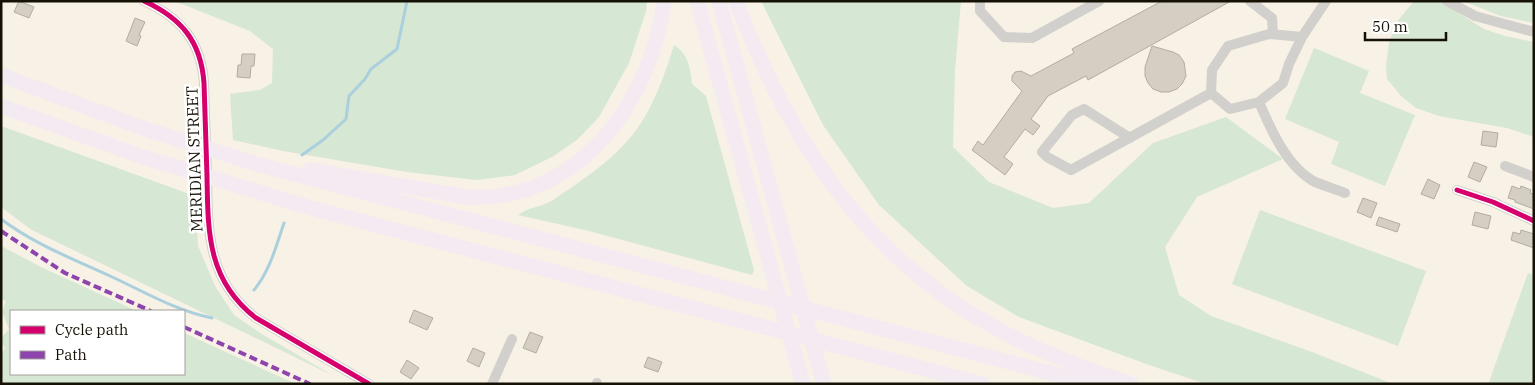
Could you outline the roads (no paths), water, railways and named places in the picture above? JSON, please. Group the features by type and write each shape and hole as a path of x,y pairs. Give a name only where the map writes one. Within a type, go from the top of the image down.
{"highway":[{"path":"222,154 460,196 495,196 531,187 558,174 583,158 598,145 618,121 633,97 649,61 658,33 664,1"},
{"path":"697,1 803,384"},
{"path":"719,1 824,384"},
{"path":"736,1 764,70 801,139 834,187 858,217 885,245 944,296 993,326 1046,352 1132,384"},
{"path":"1,75 110,116 222,154 336,186 1092,384"},
{"path":"1,106 143,157 311,208 982,384"}],"street":[{"name":"MERIDIAN STREET","path":"144,1 161,9 174,19 191,37 203,68 210,238 216,264 225,283 242,306 266,324 369,384"},
{"path":"980,1 980,11 1004,37 1032,38 1099,1"},
{"path":"1250,1 1272,18 1273,34"},
{"path":"1211,93 1230,109 1259,102 1283,83 1289,64 1302,37 1326,1"},
{"path":"1447,1 1475,16 1534,32"},
{"path":"1211,93 1212,70 1228,46 1268,34 1302,37"},
{"path":"1130,138 1084,109 1072,116 1042,152 1047,157 1071,170 1130,138 1211,93"},
{"path":"1259,102 1284,152 1300,171 1314,181 1345,193"},
{"path":"1505,166 1534,177"},
{"path":"1457,190 1493,202 1534,222"},
{"path":"492,384 512,339"}],"waterway":[{"path":"302,155 323,140 346,119 349,96 365,79 371,69 397,49 407,1"},
{"path":"1,219 40,244 183,310"},
{"path":"254,290 268,267 284,223"},
{"path":"185,311 212,318"}]}
